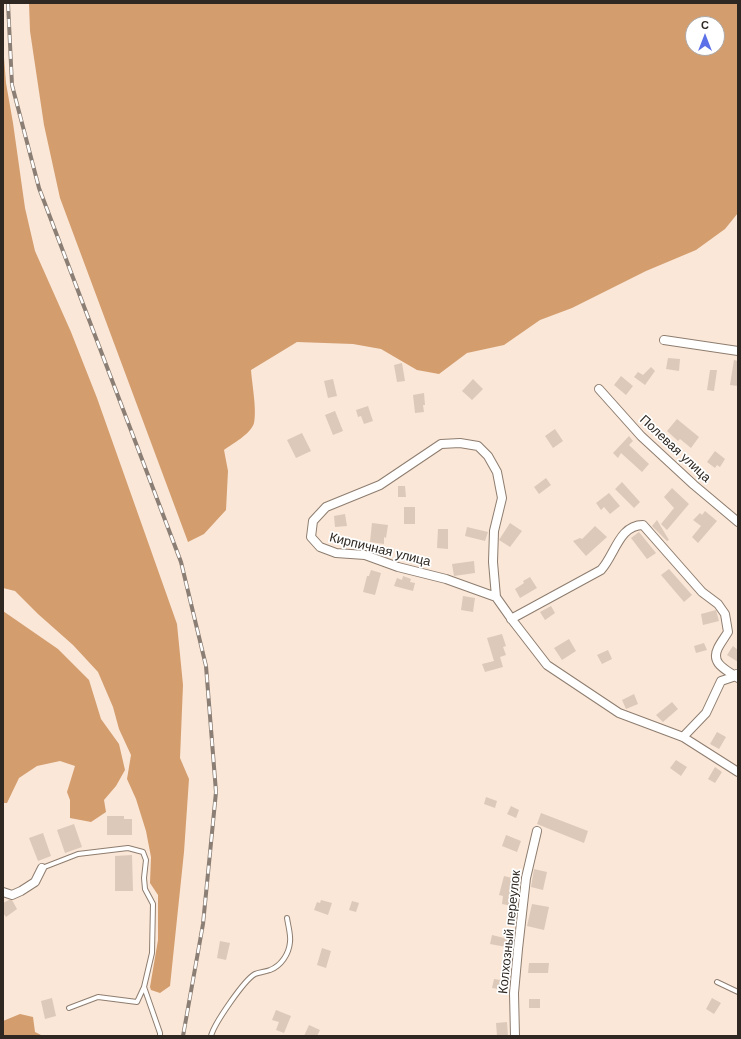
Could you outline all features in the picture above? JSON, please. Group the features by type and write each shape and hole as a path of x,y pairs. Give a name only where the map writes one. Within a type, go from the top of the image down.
{"street":[{"path":"664,340 738,351"},
{"name":"Полевая улица","path":"599,389 641,436 694,485 738,522"},
{"name":"Кирпичная улица","path":"496,597 446,579 398,567 364,556 336,553 320,547 311,537 313,521 326,507 380,485 441,444 460,443 478,446 488,456 497,472 502,498 494,531 493,562 496,597 547,665 620,713 682,737 738,772"},
{"path":"511,619 601,570 608,562 624,533 636,525 643,525 702,592 718,604 725,614 728,632 718,648 716,657 718,664 737,676"},
{"path":"682,737 706,713 720,681 737,676"},
{"name":"Колхозный переулок","path":"515,1036 514,993 518,949 526,878 537,831"},
{"path":"3,892 12,895 21,891 35,882 42,868"}],"lane":[{"path":"42,868 78,854 128,848 143,852 146,860 144,878 145,889 153,904 152,953 144,987 137,1002 98,997 69,1008"},
{"path":"212,1036 212,1031 246,982 255,974 271,970 284,961 290,942 287,918"},
{"path":"716,982 738,992"},
{"path":"144,987 160,1036"}],"shaded area":[{"path":"29,3 738,3 738,213 725,229 696,250 646,271 572,308 540,320 504,345 467,353 439,374 417,370 381,349 353,344 297,342 251,370 255,404 254,423 245,435 224,450 228,471 226,510 204,534 188,542 60,198 44,125 30,31"},
{"path":"3,45 6,83 25,208 35,251 71,332 97,398 177,624 183,685 180,758 189,779 184,852 170,986 160,993 151,990 150,987 158,940 158,895 150,883 151,857 146,831 136,799 127,779 131,755 119,729 113,707 98,672 73,645 15,591 3,588"},
{"path":"3,611 58,649 89,680 101,719 119,744 125,770 116,786 104,800 106,812 91,822 70,818 70,800 67,792 75,766 60,761 37,766 19,778 7,803 3,803"},
{"path":"20,1014 33,1017 35,1032 43,1036 3,1036 3,1021"}],"building":[{"path":"668,358 680,359 679,371 666,369"},
{"path":"734,360 738,361 738,386 730,385"},
{"path":"402,363 405,381 397,382 394,365"},
{"path":"651,367 655,371 645,385 634,377 638,372 643,375"},
{"path":"710,370 717,370 714,391 707,390"},
{"path":"621,376 633,386 626,395 614,385"},
{"path":"333,379 337,396 328,398 324,381"},
{"path":"473,379 483,389 472,400 462,391"},
{"path":"424,393 424,412 415,413 413,395"},
{"path":"368,406 373,421 364,424 361,416 358,417 356,410"},
{"path":"335,411 343,431 333,435 325,415"},
{"path":"677,419 699,437 691,448 680,439 678,441 667,431"},
{"path":"555,429 563,441 553,448 545,436"},
{"path":"302,433 311,451 296,458 287,440"},
{"path":"629,436 633,441 629,445 649,464 642,472 621,453 618,458 613,453"},
{"path":"715,451 725,459 720,467 717,465 715,468 707,462"},
{"path":"546,478 551,485 539,494 534,487"},
{"path":"622,482 640,502 634,508 615,489"},
{"path":"398,486 405,486 406,497 398,497"},
{"path":"672,488 689,504 667,530 661,524 674,508 664,497"},
{"path":"609,493 620,506 610,514 604,507 601,510 596,503"},
{"path":"404,507 415,507 415,524 404,524"},
{"path":"705,511 717,521 698,543 692,537 701,526 693,520 700,513 702,515"},
{"path":"345,514 347,526 335,527 334,516"},
{"path":"657,520 669,540 667,541 652,526"},
{"path":"372,523 388,525 386,538 384,537 384,544 370,542"},
{"path":"510,523 522,531 510,547 499,540"},
{"path":"595,526 607,537 586,556 573,541 580,538 582,539"},
{"path":"467,527 488,532 485,541 465,536"},
{"path":"438,529 448,529 448,549 437,548"},
{"path":"639,532 656,553 647,559 631,538"},
{"path":"474,561 475,573 454,576 452,564"},
{"path":"669,569 692,595 684,602 661,575"},
{"path":"371,570 381,573 375,595 363,592 367,576 369,576"},
{"path":"403,576 411,579 410,582 415,583 413,591 394,586 397,578 402,580"},
{"path":"530,577 537,588 520,598 515,589 524,583 523,581"},
{"path":"463,596 475,598 473,612 461,610"},
{"path":"551,606 555,613 545,620 540,612"},
{"path":"716,610 719,621 703,625 701,614"},
{"path":"502,634 506,646 503,647 506,655 500,657 503,667 485,672 482,664 494,661 487,638"},
{"path":"569,639 576,651 562,660 554,648"},
{"path":"704,643 707,650 696,653 694,646"},
{"path":"733,646 738,650 738,662 727,655"},
{"path":"608,650 612,659 602,664 597,655"},
{"path":"634,694 638,704 626,709 622,700"},
{"path":"672,702 678,709 663,722 656,715"},
{"path":"717,732 726,737 719,749 710,744"},
{"path":"676,760 687,767 681,776 670,768"},
{"path":"715,767 722,772 715,783 708,779"},
{"path":"486,797 497,801 495,808 484,804"},
{"path":"511,806 519,810 516,818 507,814"},
{"path":"541,813 588,831 584,843 537,824"},
{"path":"107,816 124,816 124,819 132,819 132,835 107,835"},
{"path":"74,824 82,847 65,853 57,830"},
{"path":"43,833 51,856 38,861 29,838"},
{"path":"506,835 521,841 517,852 502,846"},
{"path":"132,855 133,891 115,891 115,856"},
{"path":"534,869 547,872 543,890 531,887"},
{"path":"504,876 520,880 517,898 514,898 512,906 502,904 503,896 499,895"},
{"path":"12,900 17,909 6,917 3,913 3,903"},
{"path":"321,900 332,903 328,915 314,910 317,902 320,903"},
{"path":"352,901 359,903 356,912 349,910"},
{"path":"532,904 549,907 544,930 527,926"},
{"path":"492,935 508,939 506,947 490,944"},
{"path":"220,941 230,943 226,960 217,958"},
{"path":"322,948 331,951 326,968 317,965"},
{"path":"529,963 549,963 548,973 528,973"},
{"path":"494,979 506,981 505,990 492,988"},
{"path":"52,998 56,1016 45,1019 41,1001"},
{"path":"712,998 721,1003 714,1014 706,1009"},
{"path":"529,999 540,999 540,1008 529,1008"},
{"path":"276,1010 291,1016 284,1033 276,1030 279,1022 272,1020"},
{"path":"507,1022 508,1036 497,1036 496,1023"},
{"path":"309,1025 320,1030 317,1036 304,1036"}],"railway":[{"path":"8,3 12,85 39,188 181,562 206,666 216,792 203,924 183,1036"}]}
